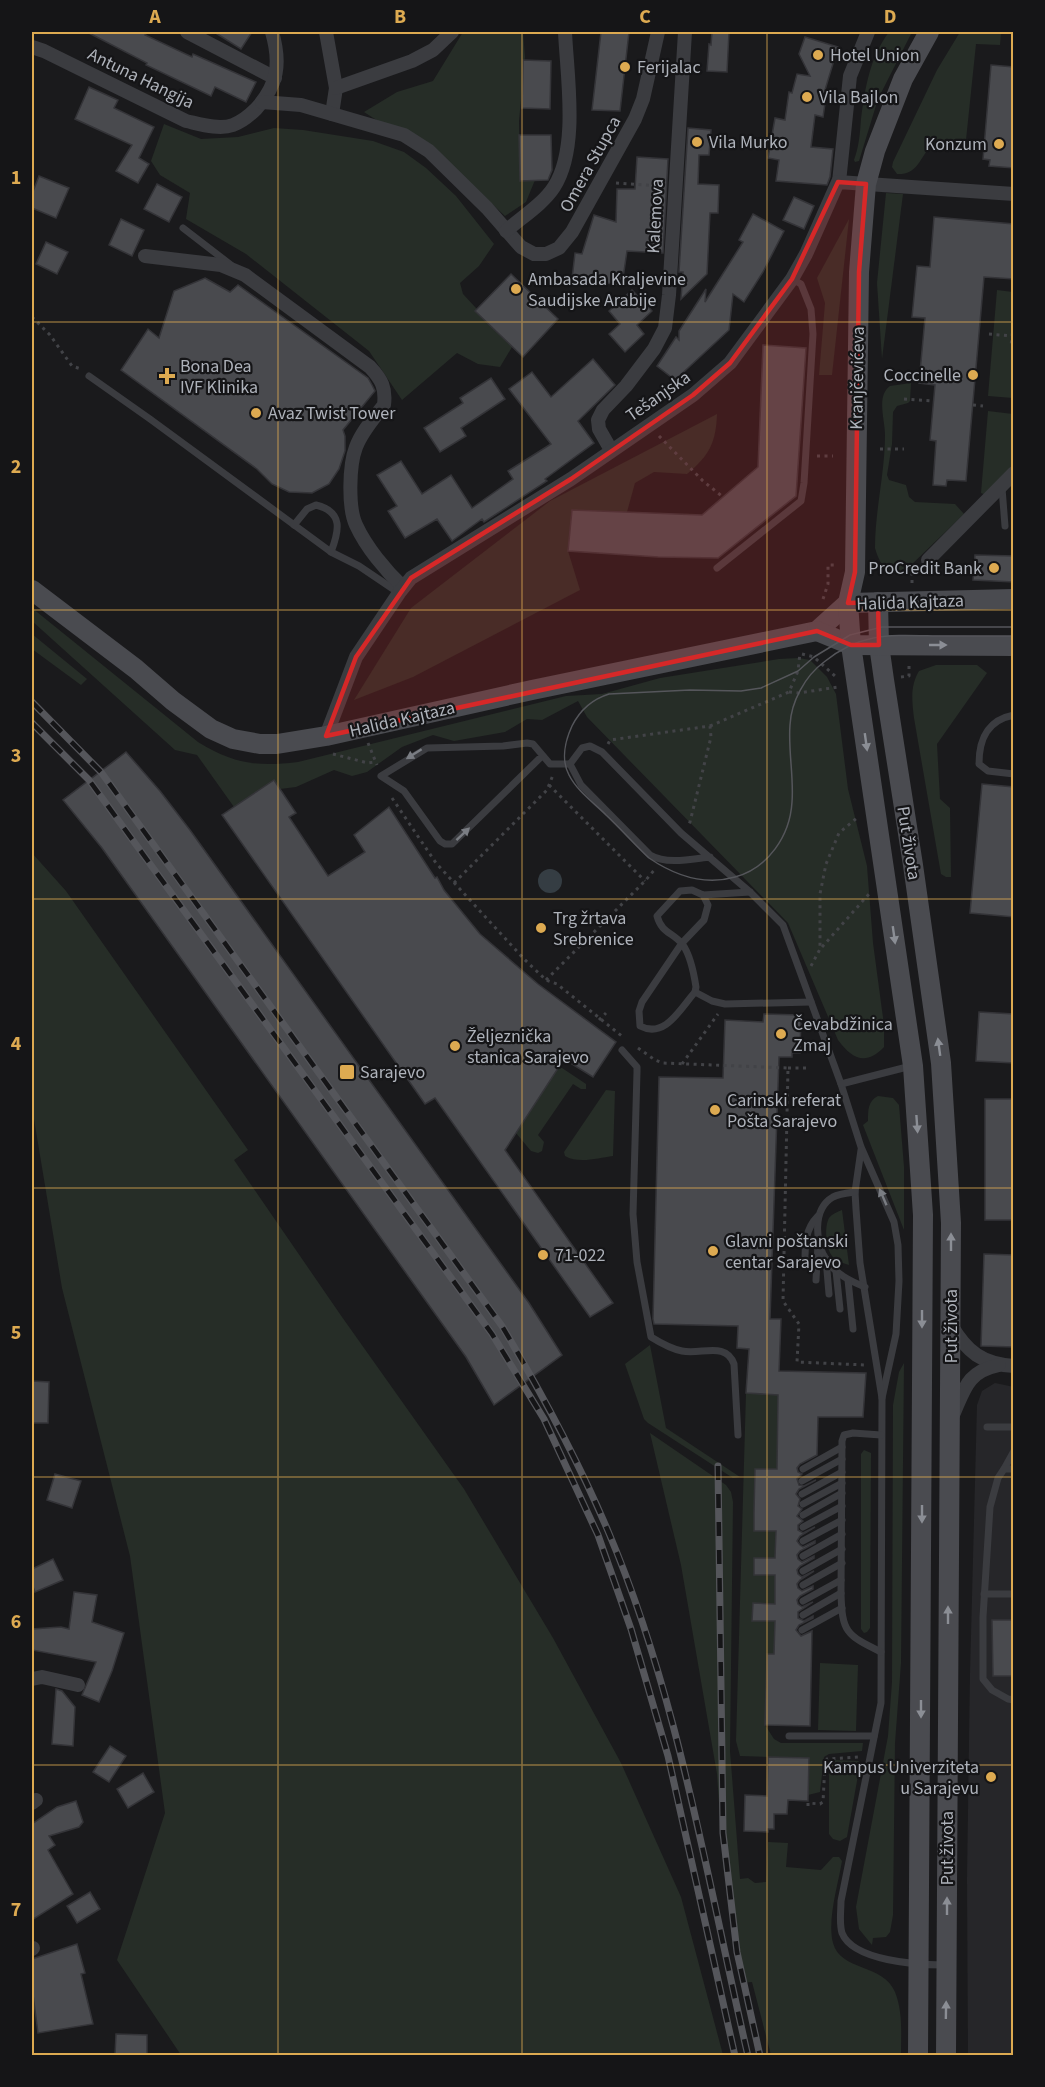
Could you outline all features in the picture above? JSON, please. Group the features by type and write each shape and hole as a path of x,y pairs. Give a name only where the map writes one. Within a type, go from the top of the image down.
{"street":[{"path":"187,32 275,78"},
{"name":"Antuna Hangija","path":"32,47 186,121 208,126 231,126 249,116 270,92 275,78 276,46 272,32"},
{"path":"326,32 336,88 332,114"},
{"path":"336,88 412,61 433,50 452,32"},
{"name":"Omera Stupca","path":"506,231 554,187 564,162 568,137 565,32"},
{"name":"Omera Stupca","path":"262,102 301,105 404,135 424,148 487,208 521,248 534,254 546,254 559,248 572,232 622,145 643,99 658,32"},
{"name":"Kalemova","path":"611,450 599,429 598,420 603,410 654,349 665,328 685,32"},
{"name":"Tešanjska","path":"321,737 356,657 411,578 571,479 693,395 730,363 792,279 806,254 838,182 850,75 868,32"},
{"name":"Kranjčevićeva","path":"848,603 855,572 859,272 866,184 875,151 903,79 929,32"},
{"path":"838,182 1014,194"},
{"path":"145,256 221,265 245,275 370,367 384,385 384,405 366,428 355,448 351,495 355,524 401,590"},
{"path":"928,560 1014,473"},
{"path":"855,572 878,602"},
{"name":"Halida Kajtaza","path":"32,590 211,729 233,739 260,744 278,744 321,737 810,633 848,603 1014,599"},
{"name":"Put života","path":"878,602 879,645 941,1063 951,1223 946,2055"},
{"name":"Put života","path":"848,603 850,645 913,1066 923,1215 918,2055"},
{"path":"810,633 850,645 1014,646"},
{"path":"951,1325 963,1345 986,1360 999,1365"},
{"path":"949,1426 966,1385 984,1368 999,1365 1014,1366"},
{"path":"32,1679 42,1677 78,1685"}],"lane":[{"path":"183,228 245,275"},
{"path":"717,568 801,501 813,334 811,309 807,295 801,284 792,279"},
{"path":"88,376 332,552 401,590"},
{"path":"1002,485 1005,526"},
{"path":"294,525 307,509 316,506 330,511 336,519 338,532 332,552"},
{"path":"1014,715 1000,718 988,729 979,753 979,764 988,771 1014,774"},
{"path":"542,756 452,844 440,841 405,791 381,776 422,749 452,747 527,743 533,744 547,762 570,764"},
{"path":"570,764 582,748 590,746 602,752 681,833 750,892 783,925 841,1084 861,1147 894,1222 898,1245 899,1281 896,1334 882,1398"},
{"path":"570,764 581,785 656,859 711,857"},
{"path":"702,895 692,890 680,891 657,916 663,930 682,943 695,980 694,992 664,1028 652,1031 640,1026 639,1011 642,1002 682,943 704,920 707,912 706,900 702,895"},
{"path":"702,895 750,892"},
{"path":"694,992 712,1002 725,1004 811,1002"},
{"path":"622,1050 637,1067 633,1214 637,1262 651,1337 682,1351 724,1351 731,1356 734,1364 738,1435"},
{"path":"841,1084 913,1066"},
{"path":"861,1147 855,1192 860,1263 882,1398 881,1703 841,1901 840,1918 842,1933 849,1944 860,1951 920,1965 947,1965"},
{"path":"805,1266 806,1239 812,1222 826,1202 836,1196 855,1192"},
{"path":"819,1214 817,1225 826,1260 829,1294"},
{"path":"816,1280 819,1240"},
{"path":"826,1260 848,1280 865,1287"},
{"path":"836,1271 840,1309"},
{"path":"848,1280 852,1329"},
{"path":"987,1427 1014,1427"},
{"path":"881,1435 844,1435 841,1593 843,1625 847,1631 881,1652"},
{"path":"803,1468 842,1447"},
{"path":"1014,1451 998,1478 990,1507 984,1594 983,1679 992,1690 1008,1700 1014,1700"},
{"path":"802,1481 842,1459"},
{"path":"1004,1469 1014,1469"},
{"path":"802,1494 842,1472"},
{"path":"803,1504 842,1483"},
{"path":"803,1515 842,1493"},
{"path":"803,1527 842,1506"},
{"path":"803,1541 842,1520"},
{"path":"803,1556 842,1534"},
{"path":"803,1571 842,1549"},
{"path":"803,1585 842,1563"},
{"path":"803,1601 842,1580"},
{"path":"803,1615 841,1593"},
{"path":"984,1594 1014,1594"},
{"path":"802,1630 842,1608"},
{"path":"789,1736 874,1736"}],"path":[{"path":"600,182 674,186"},
{"path":"32,317 50,335 72,366 84,370 88,376"},
{"path":"1014,318 1011,346 1014,346"},
{"path":"989,334 1012,336"},
{"path":"904,399 934,401"},
{"path":"972,405 983,406"},
{"path":"663,441 703,481 723,497"},
{"path":"880,449 904,449"},
{"path":"911,600 912,574 928,560"},
{"path":"789,692 798,671 800,654 810,633"},
{"path":"884,680 909,676 910,645"},
{"path":"602,752 610,740 710,726 789,692 799,693 840,687 835,675 822,663 814,657 800,654"},
{"path":"681,833 690,822 711,737 710,726"},
{"path":"321,737 324,752 368,763 375,762"},
{"path":"454,883 547,790 556,764"},
{"path":"549,785 645,881"},
{"path":"391,798 436,864 546,980 557,984 599,1020 629,1041"},
{"path":"820,949 820,894 826,864 839,833 874,803"},
{"path":"546,980 651,875"},
{"path":"801,976 815,961 820,949 866,895 886,885"},
{"path":"682,1064 725,1004"},
{"path":"599,1020 606,1013"},
{"path":"637,1047 663,1063 806,1068"},
{"path":"788,1068 783,1301 799,1324 797,1362 870,1365"},
{"path":"808,1806 808,1803 823,1802 827,1759 870,1757"}],"highlighted area":[{"path":"838,182 866,184 859,272 855,572 848,603 878,602 879,645 851,645 817,631 326,736 356,657 411,578 571,479 693,395 730,363 792,279"}],"shaded area":[{"path":"463,32 523,32 525,57 519,121 520,180 535,180 526,202 505,216 460,174 364,112 397,92 433,81"},
{"path":"889,32 912,32 878,99 859,161 855,162 869,73 877,52"},
{"path":"960,32 1001,32 1000,45 976,44 966,140 948,149 929,148 913,170 897,174 892,167 893,162 937,70"},
{"path":"164,124 201,139 238,137 274,128 373,141 404,152 426,168 456,196 494,244 479,266 460,283 463,294 512,347 500,367 478,364 457,353 402,400 369,351 246,254 186,219 190,193 160,175 151,161"},
{"path":"886,193 903,194 882,359 877,283"},
{"path":"849,219 832,375 819,375 825,303 817,278"},
{"path":"997,290 1013,292 1013,398 988,396"},
{"path":"911,383 910,401 897,406 893,412 892,444 887,475 889,480 906,485 909,497 915,502 955,504 964,514 909,567 891,573 883,566 875,548 885,449 882,402 890,386"},
{"path":"988,411 1013,414 1013,470 986,495 981,493"},
{"path":"717,414 713,441 706,455 695,467 687,474 654,472 635,483 627,512 568,551 580,590 413,677 354,700 411,608 550,501"},
{"path":"32,608 198,742 223,755 258,764 298,762 566,696 602,694 660,678 779,659 810,660 827,677 836,694 848,789 867,866 873,943 884,1025 884,1047 871,1057 860,1058 843,1047 788,923 587,717 578,701 542,720 527,719 505,732 454,741 433,735 402,747 367,772 352,776 334,770 296,787 280,789 274,781 234,807 197,755 175,750 32,621"},
{"path":"32,634 87,679 81,685 32,649"},
{"path":"936,665 977,665 987,673 937,744 940,799 950,808 951,877 941,874 914,718 912,694 919,671"},
{"path":"32,853 66,891 248,1150 234,1160 464,1489 553,1638 621,1763 681,1897 723,2055 181,2055 117,1960 165,1813 130,1556 62,1288 32,1107"},
{"path":"545,869 555,869 562,876 562,886 555,893 545,893 538,886 538,876"},
{"path":"559,1066 586,1084 586,1089 573,1084 538,1135 544,1142 542,1151 538,1153 531,1151 516,1133"},
{"path":"606,1090 615,1091 613,1156 576,1160 565,1156 564,1152"},
{"path":"878,1096 893,1098 899,1105 904,1167 904,1230 863,1125 868,1121 870,1103"},
{"path":"842,1210 849,1265 834,1258 828,1248 826,1237 829,1218"},
{"path":"650,1345 666,1428 740,1477 733,1478 644,1419 625,1364"},
{"path":"904,1363 901,1663 895,1743 893,1915 890,1932 886,1937 873,1938 872,1945 859,1929 856,1907 888,1736 892,1682 893,1405 899,1372"},
{"name":"Kampus Univerziteta u Sarajevu","path":"995,1383 1014,1387 1013,2055 968,2056 967,1879 977,1405 982,1391"},
{"path":"746,1393 778,1395 777,1469 755,1469 754,1531 776,1531 775,1558 754,1558 754,1575 775,1575 775,1604 753,1604 753,1620 775,1621 774,1654 767,1654 765,1725 774,1739 781,1743 863,1743 862,1751 829,1754 824,1757 820,1792 808,1795 809,1758 740,1756 736,1741"},
{"path":"650,1433 726,1485 731,1492 733,1502 730,1751 740,1879 748,1878 755,1883 766,1882 768,1842 788,1843 786,1867 821,1870 833,1857 839,1857 842,1861 831,1924 833,1943 837,1952 844,1959 882,1976 895,1992 900,2015 901,2055 771,2055 752,1982 740,1983 723,1863 717,1774 681,1565"},
{"path":"864,1450 871,1453 870,1628 864,1633 861,1629 861,1454"},
{"path":"820,1663 858,1665 856,1731 818,1730"},
{"path":"833,1760 859,1761 860,1764 847,1837 840,1841 833,1839 829,1834 829,1762"}],"building":[{"path":"87,32 147,32 145,35 192,57 193,54 256,82 246,102 215,87 211,96 146,65 147,63"},
{"path":"214,32 252,32 241,49"},
{"path":"601,32 629,32 620,111 592,110"},
{"path":"712,32 729,32 727,72 707,71"},
{"path":"805,37 838,47 825,90 827,90 823,117 815,115 811,147 833,149 827,185 776,181 779,160 768,158 775,118 785,120 789,92 792,93 797,74 810,76 799,54"},
{"path":"523,60 551,61 550,109 522,108"},
{"path":"991,65 1014,67 1014,168 989,166 990,160 983,159"},
{"path":"89,87 118,100 114,108 154,127 139,158 149,164 138,183 116,171 132,145 75,119"},
{"path":"688,128 711,130 709,155 699,155 698,184 719,185 718,213 710,213 707,274 681,299 683,272 679,272"},
{"path":"519,135 551,135 552,170 548,180 520,181"},
{"path":"637,157 668,159 663,253 627,251 622,285 572,279 575,253 582,254 594,215 616,222 617,189 635,189"},
{"path":"39,176 69,188 56,218 32,208 32,194"},
{"path":"157,184 182,197 169,222 144,209"},
{"path":"794,197 814,206 804,229 783,220"},
{"path":"753,214 784,231 763,272 744,302 733,294 729,330 675,380 657,366 676,337 679,340 679,331 706,289 705,302 743,242 739,240"},
{"path":"934,217 1014,224 1014,279 984,277 966,481 947,480 946,486 933,485 936,441 930,440 935,385 919,383 925,318 912,317 917,266 930,267"},
{"path":"121,219 144,230 132,256 109,245"},
{"path":"46,242 68,252 57,274 36,264"},
{"path":"511,274 558,319 523,357 475,311"},
{"path":"205,278 230,292 238,285 368,378 375,391 343,430 345,451 339,469 329,484 312,493 289,492 272,484 257,469 121,370 148,329 159,338 174,291"},
{"path":"632,290 652,311 637,325 644,334 625,352 609,334 620,324 609,311"},
{"path":"763,345 806,348 796,496 718,558 568,551 572,510 702,515 758,467"},
{"path":"593,359 615,385 578,421 594,443 545,479 547,481 484,522 482,519 452,541 437,519 405,538 388,511 397,506 377,475 401,461 422,494 451,475 472,508 513,479 508,471 551,444 509,389 532,372 551,397"},
{"path":"491,378 505,399 461,428 466,436 440,452 424,428 463,403 460,398"},
{"name":"ProCredit Bank","path":"975,555 1014,556 1014,582 973,580"},
{"path":"126,752 190,830 529,1303 562,1355 494,1405 466,1357 102,848 63,800"},
{"name":"Željeznička stanica Sarajevo","path":"274,780 296,813 289,817 328,876 365,852 354,835 389,807 435,878 437,877 444,890 480,934 538,984 616,1042 593,1077 564,1059 505,1150 613,1303 590,1317 435,1098 425,1104 222,815"},
{"path":"982,784 1014,787 1014,917 970,913"},
{"path":"979,1012 1014,1014 1014,1063 976,1061"},
{"path":"764,1014 801,1015 800,1053 792,1053 792,1057 779,1057 770,1319 781,1319 779,1371 866,1373 863,1417 818,1417 817,1455 797,1468 802,1474 797,1479 799,1485 804,1486 816,1480 799,1489 796,1494 800,1499 798,1506 802,1509 797,1516 803,1521 798,1525 798,1530 803,1533 815,1527 800,1536 797,1541 803,1547 815,1541 797,1555 802,1562 814,1556 797,1570 802,1577 814,1571 797,1584 802,1591 813,1586 813,1589 797,1600 802,1607 813,1602 798,1612 798,1618 804,1621 813,1616 813,1618 799,1625 796,1630 801,1636 812,1631 810,1726 765,1725 767,1654 774,1654 775,1621 752,1621 753,1603 775,1604 775,1575 754,1575 754,1558 775,1558 776,1531 754,1531 754,1512 755,1469 777,1469 778,1395 746,1393 749,1349 737,1348 738,1326 654,1324 653,1319 659,1077 723,1078 725,1020 763,1022"},
{"path":"985,1099 1014,1099 1014,1220 985,1220"},
{"path":"984,1254 1014,1255 1014,1347 981,1346"},
{"path":"32,1381 49,1382 48,1423 32,1423"},
{"path":"55,1474 81,1481 72,1508 47,1500"},
{"path":"53,1559 63,1580 35,1592 32,1584 32,1569"},
{"path":"74,1592 97,1595 92,1622 124,1633 99,1702 82,1695 96,1662 32,1650 32,1629 61,1627 69,1629"},
{"path":"992,1620 1014,1620 1014,1676 993,1676"},
{"path":"56,1689 62,1691 75,1707 73,1746 52,1744"},
{"path":"110,1746 126,1756 109,1782 93,1772"},
{"path":"768,1757 809,1758 808,1801 788,1800 787,1814 774,1814 774,1829 768,1829 768,1832 744,1831 745,1795 767,1796"},
{"path":"143,1773 154,1792 128,1808 117,1789"},
{"path":"76,1801 83,1822 79,1827 49,1836 55,1845 48,1850 73,1894 32,1920 32,1824 57,1807"},
{"path":"90,1892 100,1909 77,1923 67,1906"},
{"path":"77,1944 85,1973 81,1974 93,2024 38,2033 32,1987 32,1959"},
{"path":"116,2034 147,2035 147,2055 115,2055"}],"tram line":[{"path":"1014,627 882,627 850,635 814,657 798,671 761,688 741,691 690,690 609,694 588,706 575,720 566,744 565,763 572,781 581,792 649,858 679,874 690,877 712,880 735,877 747,873 767,858 775,849 787,827 792,802 791,716 800,690 817,668 851,645 877,637 1014,636"}],"railway":[{"path":"32,702 101,772 502,1326 558,1427 608,1531 633,1594 654,1659 689,1790 748,2056"},
{"path":"32,723 89,780 492,1334 544,1419 598,1535 631,1629 668,1756 735,2056"},
{"path":"718,1466 723,1833 737,1952 760,2056"}],"place":[{"name":"Hotel Union","path":"818,55"},
{"name":"Ferijalac","path":"625,67"},
{"name":"Vila Bajlon","path":"807,97"},
{"name":"Vila Murko","path":"697,142"},
{"name":"Konzum","path":"999,144"},
{"name":"Ambasada Kraljevine Saudijske Arabije","path":"516,289"},
{"name":"Coccinelle","path":"973,375"},
{"name":"Bona Dea IVF Klinika","path":"167,376"},
{"name":"Avaz Twist Tower","path":"256,413"},
{"name":"ProCredit Bank","path":"994,568"},
{"name":"Trg žrtava Srebrenice","path":"541,928"},
{"name":"Čevabdžinica Zmaj","path":"781,1034"},
{"name":"Željeznička stanica Sarajevo","path":"455,1046"},
{"name":"Sarajevo","path":"347,1072"},
{"name":"Carinski referat Pošta Sarajevo","path":"715,1110"},
{"name":"Glavni poštanski centar Sarajevo","path":"713,1251"},
{"name":"71-022","path":"543,1255"},
{"name":"Kampus Univerziteta u Sarajevu","path":"991,1777"}]}
